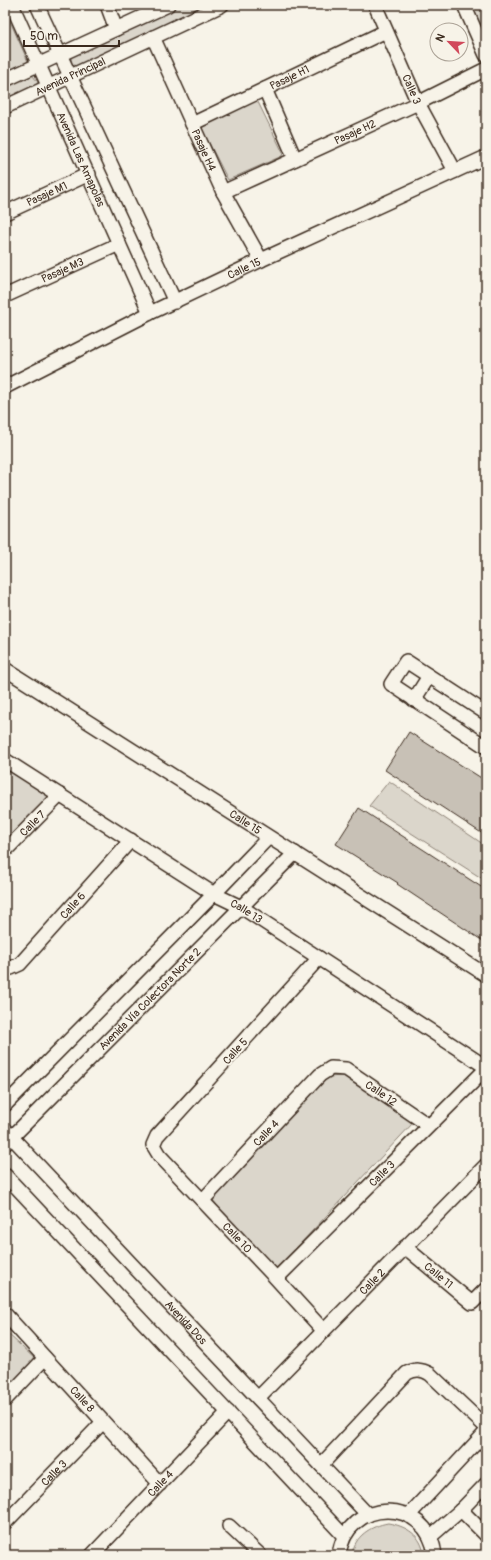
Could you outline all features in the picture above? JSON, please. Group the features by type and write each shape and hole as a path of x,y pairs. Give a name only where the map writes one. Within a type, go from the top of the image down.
{"street":[{"name":"Avenida Las Amapolas","path":"12,5 150,313"},
{"path":"37,5 175,302"},
{"path":"107,5 116,29"},
{"path":"5,80 168,5"},
{"name":"Avenida Principal","path":"5,107 222,5"},
{"name":"Calle 3","path":"375,5 418,103 455,171"},
{"path":"464,5 486,55"},
{"name":"Pasaje H1","path":"192,124 386,32"},
{"name":"Pasaje H4","path":"153,37 223,192 261,260"},
{"name":"Pasaje H2","path":"223,192 418,103 486,69"},
{"path":"265,90 295,159"},
{"name":"Calle 15","path":"5,387 150,313 261,260 486,157"},
{"name":"Pasaje M1","path":"5,213 89,174"},
{"name":"Pasaje M3","path":"5,296 120,244"},
{"path":"486,713 406,661 391,684 486,747"},
{"name":"Calle 15","path":"5,669 268,838 295,853 486,975"},
{"path":"414,700 430,676"},
{"name":"Calle 13","path":"5,760 214,894 241,907 486,1068"},
{"name":"Calle 7","path":"5,852 60,795"},
{"path":"5,1105 268,838"},
{"name":"Calle 6","path":"8,967 20,964 131,840"},
{"name":"Avenida Vía Colectora Norte 2","path":"7,1137 295,853"},
{"name":"Calle 5","path":"153,1145 157,1136 319,958"},
{"name":"Calle 12","path":"331,1068 346,1069 428,1125"},
{"name":"Calle 4","path":"203,1200 320,1075 331,1068"},
{"name":"Calle 3","path":"276,1278 486,1068"},
{"name":"Avenida Dos","path":"7,1137 258,1398 368,1515"},
{"name":"Calle 10","path":"153,1145 159,1155 203,1200 323,1330"},
{"name":"Calle 2","path":"258,1398 486,1165"},
{"path":"5,1175 344,1536"},
{"name":"Calle 11","path":"405,1247 472,1303 486,1289"},
{"name":"Calle 8","path":"5,1314 160,1484"},
{"path":"5,1400 45,1358"},
{"path":"321,1465 407,1373 416,1369 423,1370 430,1374 486,1427"},
{"name":"Calle 4","path":"92,1555 228,1412"},
{"name":"Calle 3","path":"5,1523 103,1422"},
{"path":"408,1516 486,1432"},
{"path":"430,1536 461,1510 486,1484"},
{"path":"461,1510 486,1535"},
{"path":"338,1555 344,1536 354,1523 368,1515 380,1511 392,1511 408,1516 421,1524 430,1536 435,1555"},
{"path":"228,1526 260,1555"}],"shaded area":[{"path":"180,5 212,5 79,67 72,64 71,58 74,54"},
{"path":"468,5 486,5 486,46"},
{"path":"5,10 30,66 5,78"},
{"path":"32,75 38,82 36,86 5,100 5,86"},
{"path":"256,98 283,153 282,156 228,180 200,125"},
{"path":"5,768 50,796 48,802 5,845"},
{"path":"389,781 486,846 486,881 369,806"},
{"path":"343,1076 413,1123 272,1274 212,1199 328,1077"},
{"path":"5,1331 36,1360 5,1392"},
{"path":"388,1523 401,1526 412,1533 420,1542 424,1555 352,1555 356,1542 364,1533 382,1524"}],"building":[{"path":"409,732 486,781 486,836 385,770"},
{"path":"359,808 486,890 486,943 397,884 398,883 336,844"}]}
